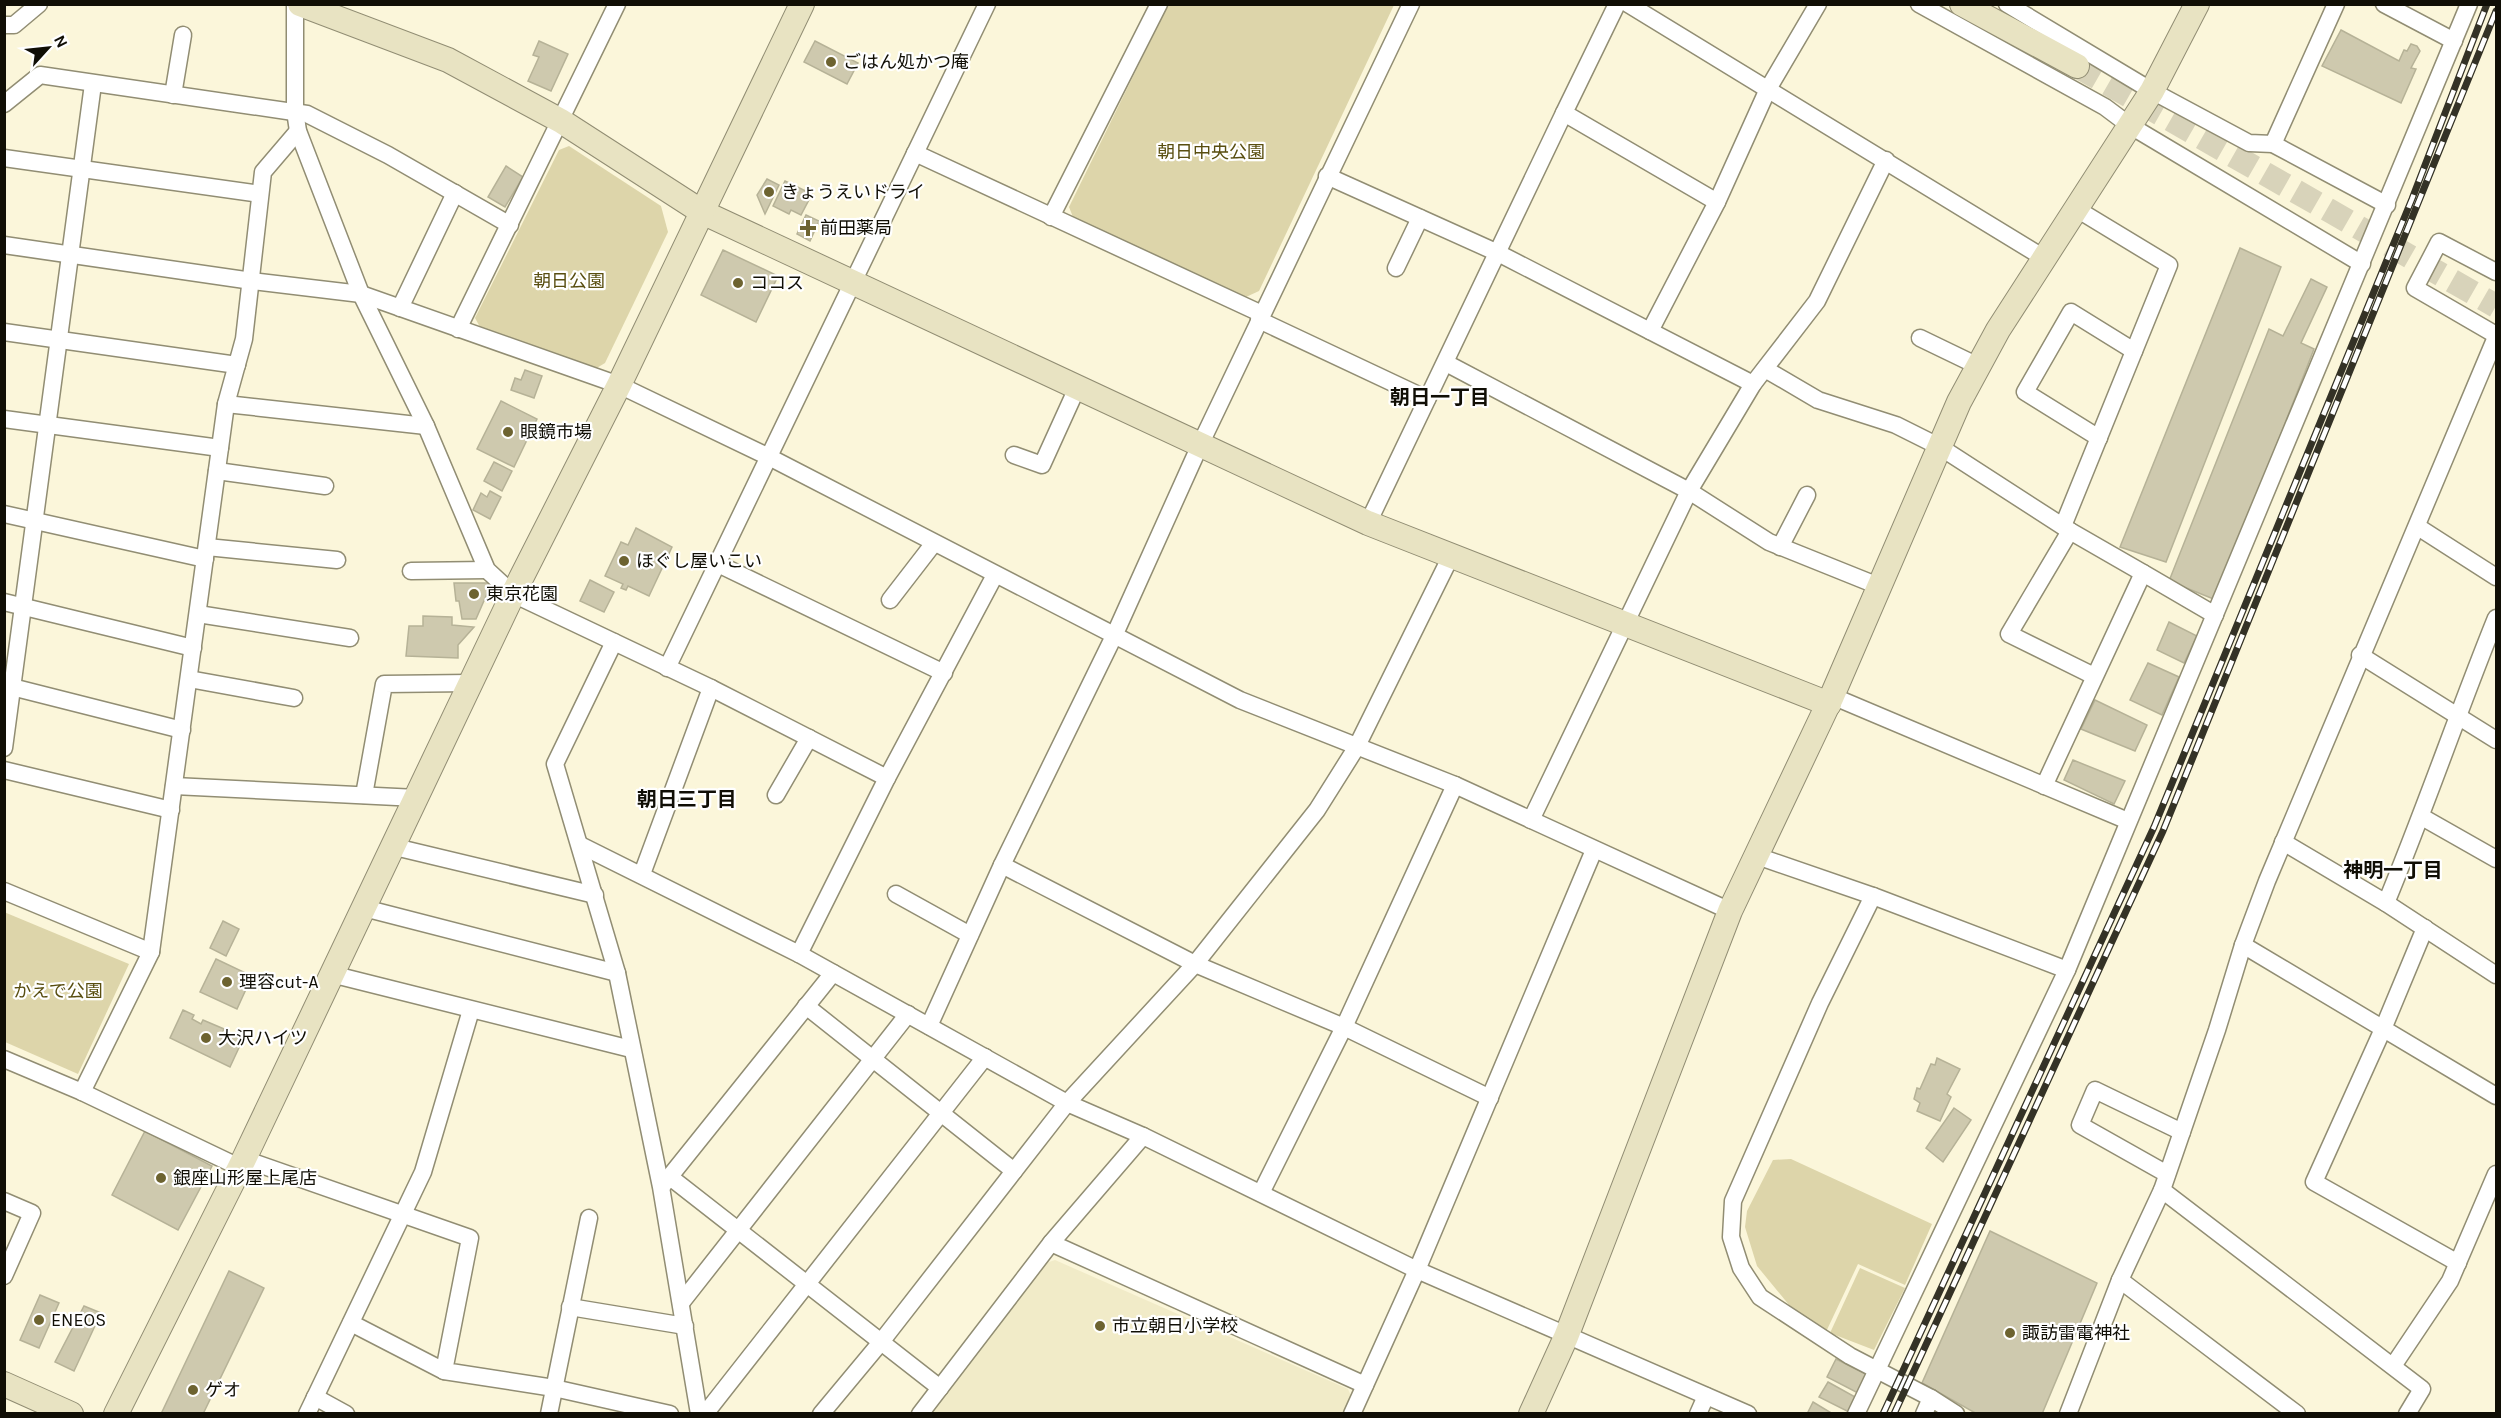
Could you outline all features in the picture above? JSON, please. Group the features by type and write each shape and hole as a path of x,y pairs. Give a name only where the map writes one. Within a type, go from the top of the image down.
{"street":[{"path":"4,25 14,25 39,4"},
{"path":"458,329 617,4"},
{"path":"116,1413 242,1163 331,974 395,847 513,594 619,385 802,4"},
{"path":"667,668 987,4"},
{"path":"1051,217 1159,4"},
{"path":"929,1026 1002,865 1114,636 1200,445 1411,4"},
{"path":"1368,523 1617,4"},
{"path":"1628,4 2044,258"},
{"path":"1650,331 1717,202 1768,89 1818,4"},
{"path":"1919,4 2105,107 2129,125 2362,264"},
{"path":"1962,4 2077,66"},
{"path":"2007,4 2152,91 2249,143 2273,144 2387,205"},
{"path":"1531,1413 1566,1337 1730,911 1881,587 1959,402 1978,366 2075,208 2152,91 2197,4"},
{"path":"2273,144 2336,4"},
{"path":"2384,4 2454,42"},
{"path":"1856,1413 2067,970 2469,4"},
{"path":"887,778 711,688 513,594 488,570 426,426 361,294 298,130 295,111 307,6 448,60 561,121 702,212 1368,523 1625,624 1830,700 2128,821"},
{"path":"173,95 183,34"},
{"path":"4,104 40,75 295,111 307,114 388,155 510,225"},
{"path":"4,748 8,686 23,607 93,84"},
{"path":"1564,113 1717,202"},
{"path":"82,1092 151,952 226,404 244,339 263,172 298,130"},
{"path":"915,153 1261,317 1427,399"},
{"path":"4,158 260,194"},
{"path":"1531,820 1689,491 1754,384 1817,301 1886,160"},
{"path":"1327,176 1498,254 1754,384"},
{"path":"400,308 455,193"},
{"path":"2075,208 2169,265 2099,438 2066,529 2009,634 2094,676"},
{"path":"1396,268 1420,218"},
{"path":"2068,1413 2120,1280 2165,1181 2217,1030 2243,945 2283,842 2360,655 2418,526 2496,336 2415,288 2439,242 2496,272"},
{"path":"4,245 252,281 361,294 619,385 769,458 1240,700 1356,748 1455,785 1730,911"},
{"path":"2099,438 2025,392 2071,312 2134,351"},
{"path":"4,333 237,365"},
{"path":"1920,338 1978,366"},
{"path":"1446,363 1689,491 1768,542 1881,587"},
{"path":"1765,369 1818,400 1896,425 1940,447 2066,529 2215,615"},
{"path":"1014,454 1042,465 1077,388"},
{"path":"226,404 426,426"},
{"path":"4,419 220,448"},
{"path":"217,471 325,486"},
{"path":"1780,547 1807,495"},
{"path":"4,514 206,553 337,560"},
{"path":"2418,526 2496,577"},
{"path":"890,600 934,543"},
{"path":"822,1413 881,1342 1067,1103 1195,964 1317,810 1356,748 1451,556"},
{"path":"716,563 944,673"},
{"path":"411,571 488,570"},
{"path":"2044,786 2143,573"},
{"path":"799,954 887,778 995,575"},
{"path":"4,602 193,648"},
{"path":"198,614 350,638"},
{"path":"2386,903 2422,817 2457,716 2496,618"},
{"path":"614,642 555,764 617,973 631,1049 666,1182 681,1303 699,1413"},
{"path":"2360,655 2496,740"},
{"path":"189,679 294,698"},
{"path":"364,795 384,684 471,683"},
{"path":"8,686 182,730"},
{"path":"642,874 711,688"},
{"path":"776,795 809,738"},
{"path":"4,770 171,810"},
{"path":"1261,1193 1344,1027 1455,785"},
{"path":"174,786 417,798"},
{"path":"2422,817 2496,859"},
{"path":"2283,842 2386,903 2496,975"},
{"path":"580,845 799,954 1067,1103 1143,1136 1417,1270 1566,1337 1748,1413"},
{"path":"395,847 595,895"},
{"path":"1352,1413 1417,1270 1594,850"},
{"path":"1757,856 1873,896 2067,970"},
{"path":"1002,865 1195,964 1344,1027 1490,1098"},
{"path":"4,891 151,952"},
{"path":"896,894 970,935"},
{"path":"1873,896 1820,1003 1733,1201 1731,1237 1741,1268 1760,1298 1796,1323 1876,1369 1928,1406 1956,1413"},
{"path":"364,908 617,973"},
{"path":"2425,928 2383,1029 2314,1182 2458,1263"},
{"path":"2243,945 2496,1096"},
{"path":"666,1182 833,973"},
{"path":"331,974 631,1049"},
{"path":"806,1006 1014,1171"},
{"path":"307,1413 423,1172 471,1010"},
{"path":"681,1303 908,1014"},
{"path":"705,1413 985,1057"},
{"path":"4,1059 242,1163 470,1238 444,1371"},
{"path":"2182,1132 2095,1090 2080,1125 2165,1181 2422,1389 2410,1412"},
{"path":"920,1413 1051,1243 1143,1136"},
{"path":"2393,1366 2450,1281 2496,1174"},
{"path":"666,1182 738,1230 940,1388"},
{"path":"4,1201 32,1213 4,1276"},
{"path":"549,1413 589,1218"},
{"path":"1051,1243 1365,1385"},
{"path":"2120,1280 2297,1413"},
{"path":"570,1307 685,1326"},
{"path":"351,1323 444,1371 554,1388 670,1413"},
{"path":"4,1384 71,1413"},
{"path":"1698,1413 1706,1396"},
{"path":"315,1397 346,1413"}],"shaded area":[{"name":"市立朝日小学校","path":"1055,1260 1348,1389 1352,1398 1345,1414 927,1414 1043,1264"}],"green space":[{"name":"朝日中央公園","path":"1168,5 1394,5 1259,291 1246,297 1073,217 1069,207"},
{"name":"朝日公園","path":"569,146 661,206 668,232 605,363 595,369 480,327 475,318 559,150"},
{"name":"かえで公園","path":"4,912 129,964 78,1074 5,1042"},
{"path":"1791,1159 1932,1224 1905,1285 1858,1264 1825,1334 1803,1322 1757,1266 1745,1227 1747,1211 1773,1160"},
{"path":"1860,1268 1905,1288 1874,1350 1830,1333"}],"building":[{"path":"2341,30 2399,61 2404,50 2407,51 2411,44 2417,46 2420,51 2411,68 2416,69 2401,103 2322,66"},
{"path":"539,41 568,54 551,91 528,81 539,57 533,55"},
{"path":"815,41 858,63 847,84 804,62"},
{"path":"506,166 523,177 505,207 488,197"},
{"path":"767,179 779,185 765,214 757,195"},
{"path":"785,181 812,194 801,215 791,210 789,214 773,206"},
{"path":"806,215 819,221 810,241 797,234"},
{"path":"2240,248 2281,267 2166,562 2120,547"},
{"path":"723,250 778,276 756,322 701,295"},
{"path":"2311,279 2327,287 2301,343 2314,349 2216,600 2169,581 2269,329 2283,336"},
{"path":"525,370 542,376 534,398 511,390 515,378 521,380"},
{"path":"501,401 537,419 514,467 477,449"},
{"path":"494,462 512,471 502,491 484,481"},
{"path":"490,491 501,497 490,519 473,510 481,493 487,497"},
{"path":"636,528 672,547 649,596 628,586 626,590 621,588 623,584 605,576 621,542 628,545"},
{"path":"590,580 614,592 604,612 580,601"},
{"path":"454,583 489,583 490,587 476,619 462,619 459,601 456,601"},
{"path":"423,616 452,617 452,625 474,627 458,645 458,658 406,656 409,626 423,626"},
{"path":"2169,622 2197,636 2184,663 2157,650"},
{"path":"2148,663 2179,677 2162,715 2130,700"},
{"path":"2095,700 2147,725 2135,751 2081,729"},
{"path":"2073,760 2125,781 2114,804 2064,780"},
{"path":"223,921 239,929 226,956 210,948"},
{"path":"216,959 252,976 237,1009 200,992"},
{"name":"大沢ハイツ","path":"183,1010 194,1015 192,1019 201,1024 203,1020 224,1029 222,1033 243,1039 230,1067 170,1038"},
{"path":"1937,1058 1960,1069 1947,1094 1951,1097 1940,1121 1917,1111 1920,1103 1914,1099 1917,1088 1920,1089 1931,1064 1935,1065"},
{"path":"1954,1108 1971,1120 1943,1162 1926,1148"},
{"path":"145,1131 212,1166 178,1230 112,1195"},
{"name":"諏訪雷電神社","path":"1990,1231 2097,1283 2042,1414 1977,1414 1922,1383"},
{"path":"229,1271 264,1288 203,1414 161,1414"},
{"path":"40,1295 59,1303 39,1348 20,1340"},
{"path":"84,1306 101,1313 74,1371 55,1362"},
{"path":"1836,1359 1868,1375 1858,1393 1827,1377"},
{"path":"1828,1382 1857,1398 1849,1412 1819,1397"},
{"path":"1813,1402 1833,1414 1807,1414"}],"tunnel":[{"path":"2077,66 2496,306"}],"railway":[{"path":"1883,1414 2154,827 2412,199 2487,4"},
{"path":"1894,1414 2163,831 2496,11"}],"place":[{"name":"ごはん処かつ庵","path":"831,62"},
{"name":"きょうえいドライ","path":"769,192"},
{"name":"前田薬局","path":"808,228"},
{"name":"ココス","path":"738,283"},
{"name":"眼鏡市場","path":"508,432"},
{"name":"ほぐし屋いこい","path":"624,561"},
{"name":"東京花園","path":"474,594"},
{"name":"理容cut-A","path":"227,982"},
{"name":"大沢ハイツ","path":"206,1038"},
{"name":"銀座山形屋上尾店","path":"161,1178"},
{"name":"ENEOS","path":"39,1320"},
{"name":"市立朝日小学校","path":"1100,1326"},
{"name":"諏訪雷電神社","path":"2010,1333"},
{"name":"ゲオ","path":"193,1390"}],"district":[{"name":"朝日一丁目","path":"1440,397"},
{"name":"朝日三丁目","path":"687,799"},
{"name":"神明一丁目","path":"2393,870"}]}
